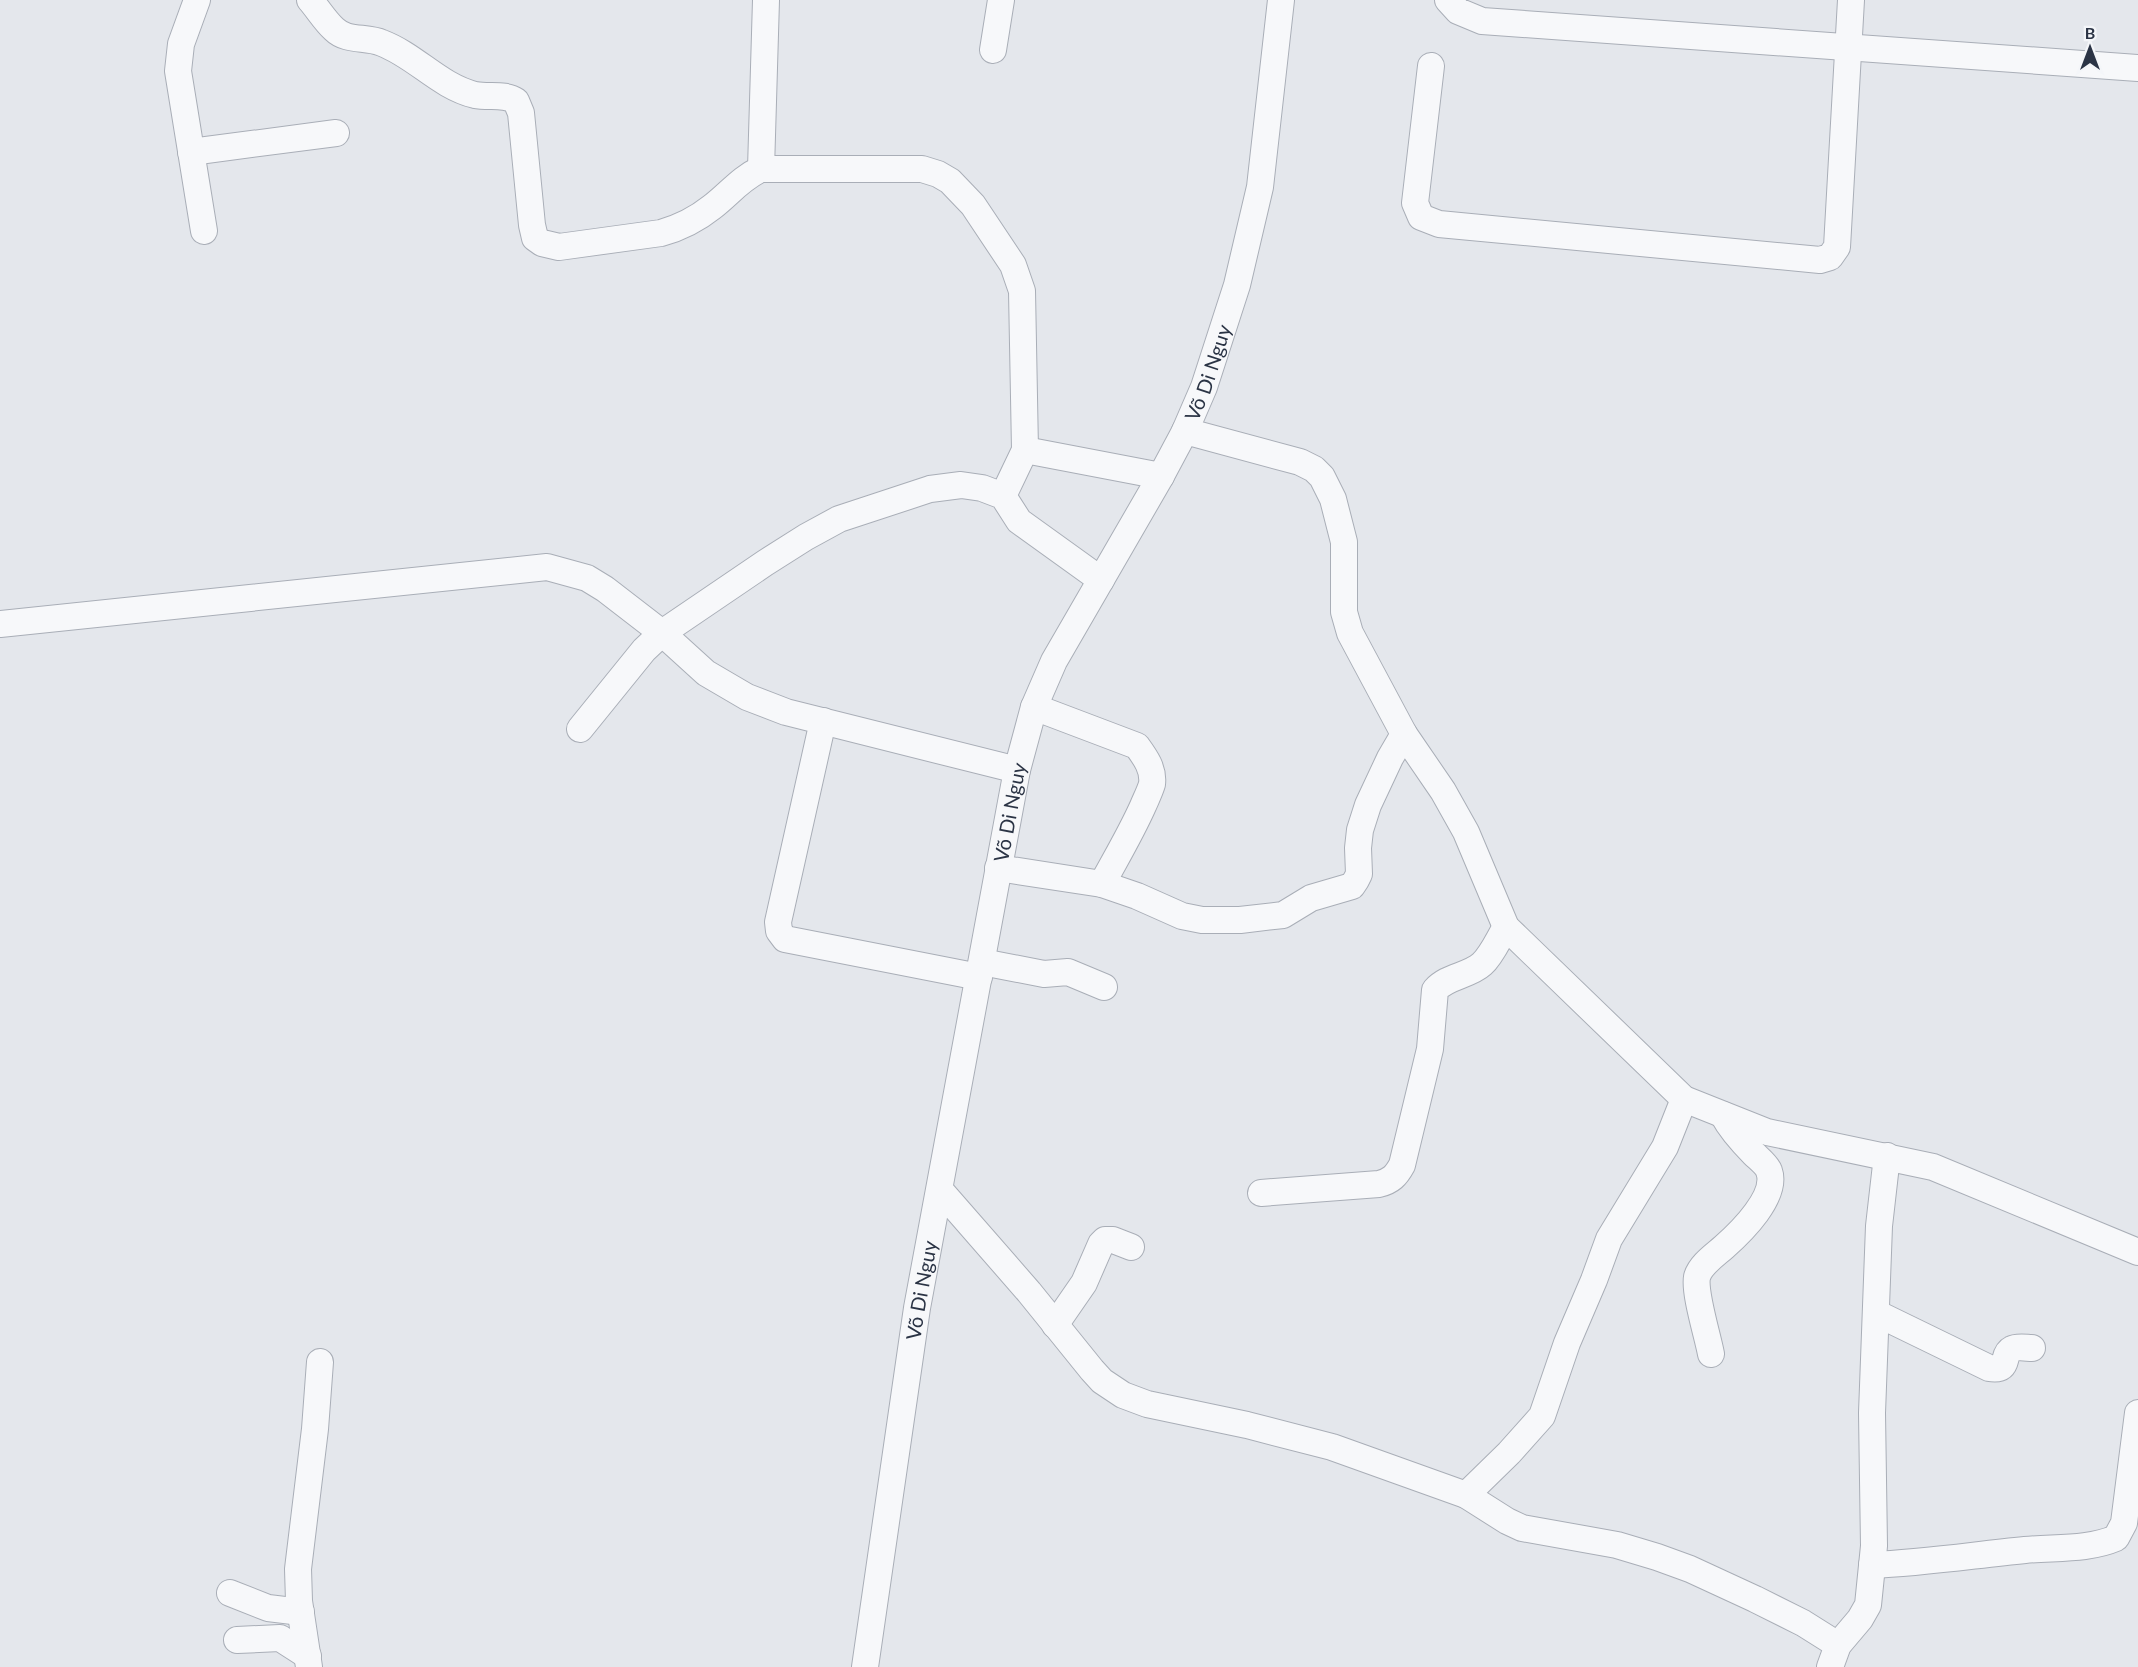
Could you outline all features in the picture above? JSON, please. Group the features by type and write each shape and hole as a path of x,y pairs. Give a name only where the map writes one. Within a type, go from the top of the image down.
{"street":[{"path":"197,0 181,44 178,71 204,231"},
{"path":"310,0 333,29 349,38 383,43 400,52 436,78 476,95 507,97 516,101 521,113 532,225 535,238 542,243 559,247 661,233 674,229 713,207 751,174 761,169 922,169 938,174 950,182 973,205 1013,265 1022,291 1025,450 1003,496"},
{"path":"761,169 766,0"},
{"path":"993,50 1001,0"},
{"name":"Võ Di Nguy","path":"865,1667 917,1308 1017,770 1034,707 1054,661 1161,476 1185,431 1204,387 1237,285 1260,187 1281,0"},
{"path":"1448,0 1458,11 1482,21 2138,68"},
{"path":"1431,66 1415,203 1421,217 1439,224 1820,260 1830,257 1837,246 1851,0"},
{"path":"191,152 336,134"},
{"path":"1185,431 1300,462 1314,469 1322,477 1333,499 1344,542 1343,602 1346,623 1404,734 1443,791 1466,832 1506,927 1684,1099 1767,1132 1934,1167 2138,1252"},
{"path":"1025,450 1161,476"},
{"path":"580,729 644,650 662,633 765,563 839,519 930,489 961,485 982,488 1003,496 1019,521 1101,580"},
{"path":"0,624 537,567 559,569 587,578 605,589 662,633 706,672 732,689 786,712 1017,770"},
{"path":"1034,707 1137,747 1147,759 1151,769 1152,784 1133,829 1102,884"},
{"path":"823,722 778,922 779,931 785,939 980,970 1044,974 1068,972 1104,987"},
{"path":"998,868 1102,884 1137,896 1182,916 1202,920 1219,921 1283,915 1311,897 1352,886 1359,874 1360,830 1368,805 1404,734"},
{"path":"1261,1193 1378,1184 1389,1181 1398,1174 1430,1049 1435,990 1439,984 1467,973 1482,964 1506,927"},
{"path":"1467,1495 1517,1445 1542,1416 1567,1343 1609,1239 1665,1147 1684,1099"},
{"path":"1711,1354 1697,1290 1697,1277 1702,1267 1735,1238 1754,1217 1767,1196 1771,1182 1769,1170 1733,1132 1723,1115"},
{"path":"940,1190 1101,1381 1123,1395 1147,1404 1322,1444 1467,1495 1522,1528 1617,1545 1690,1569 1803,1623 1834,1656 1868,1605 1874,1513 1872,1413 1879,1226 1887,1156"},
{"path":"1055,1325 1084,1283 1101,1244 1105,1240 1113,1240 1131,1248"},
{"path":"1876,1313 1989,1368 1997,1369 2003,1366 2011,1350 2032,1348"},
{"path":"309,1662 301,1612 298,1569 315,1429 320,1362"},
{"path":"1872,1565 1915,1564 2026,1550 2102,1544 2116,1538 2124,1523 2138,1413"},
{"path":"230,1593 268,1608 301,1612"},
{"path":"237,1640 280,1638 309,1662"}]}
